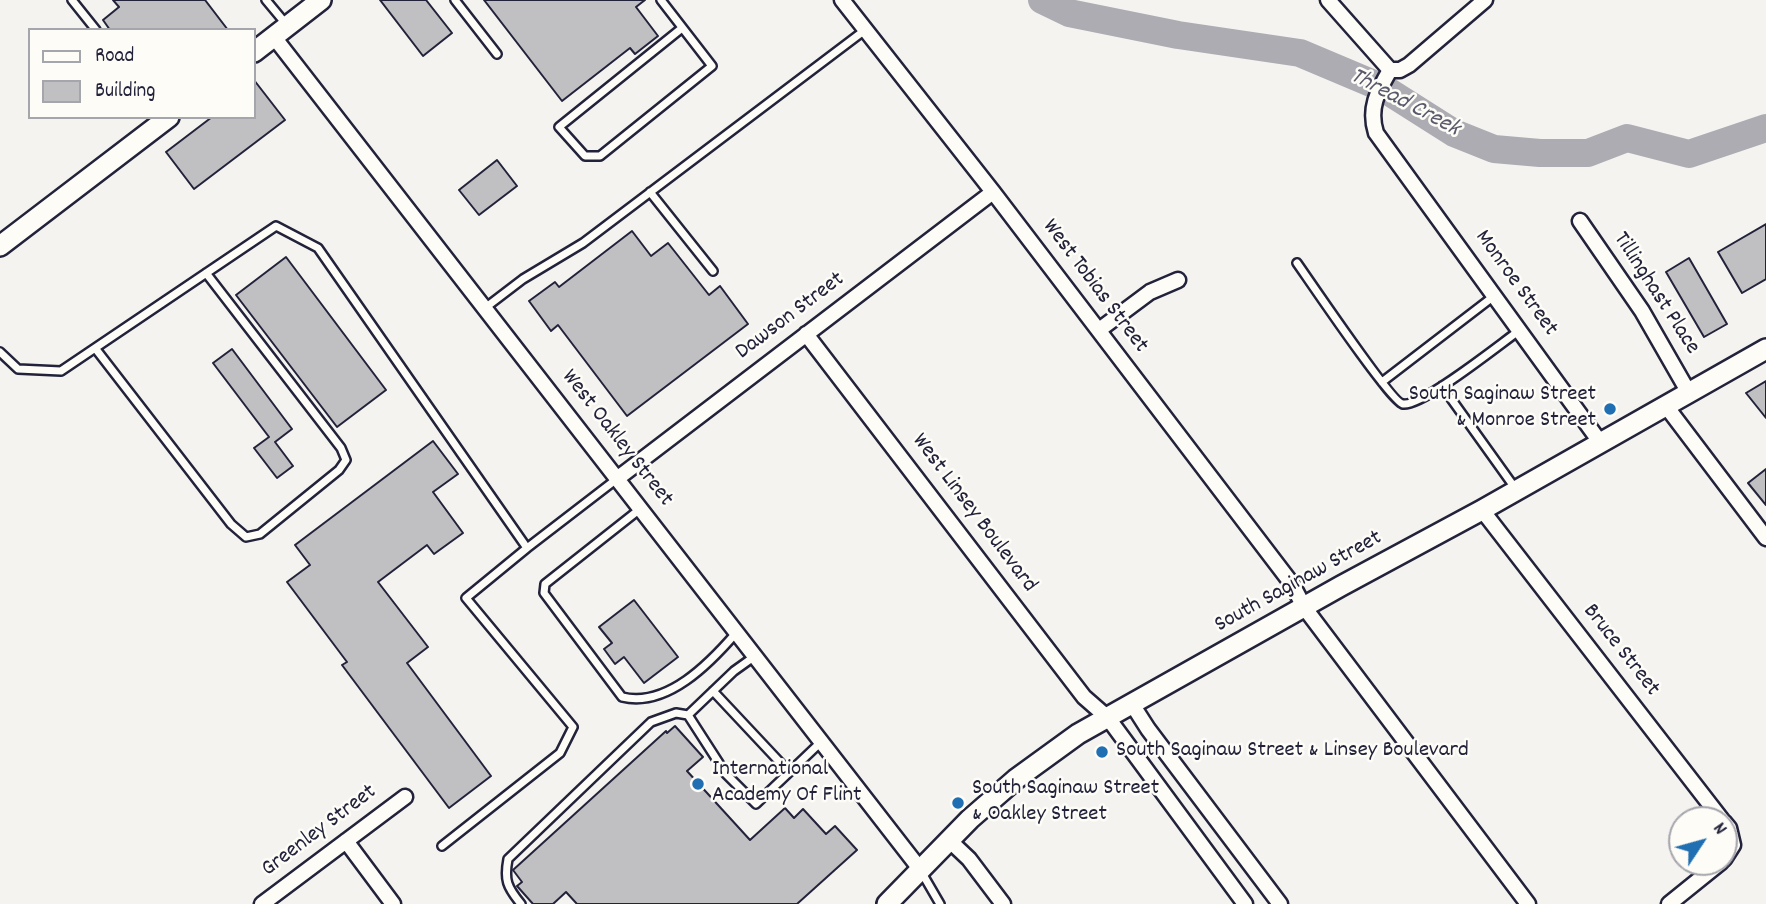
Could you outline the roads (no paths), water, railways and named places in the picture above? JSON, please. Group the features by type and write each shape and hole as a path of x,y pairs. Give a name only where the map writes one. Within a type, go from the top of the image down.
{"main road":[{"path":"256,51 321,0"},
{"path":"0,246 164,119"},
{"name":"South Saginaw Street","path":"887,904 970,819 1016,779 1079,734 1766,349"}],"street":[{"name":"West Tobias Street","path":"842,0 993,192 1292,584 1304,607 1528,904"},
{"path":"1328,0 1390,70 1400,70 1409,65 1485,0"},
{"name":"West Oakley Street","path":"281,32 485,308 920,870"},
{"name":"Monroe Street","path":"1390,70 1374,99 1371,120 1376,133 1600,442"},
{"name":"Dawson Street","path":"618,478 993,192"},
{"name":"Tillinghast Place","path":"1580,221 1642,311 1689,393"},
{"path":"1098,330 1150,292 1178,280"},
{"name":"West Linsey Boulevard","path":"806,334 1084,697 1108,718 1245,904"},
{"path":"1666,406 1766,538"},
{"name":"Bruce Street","path":"1482,510 1711,806"},
{"path":"1132,704 1279,903"},
{"name":"Greenley Street","path":"262,904 405,797"},
{"path":"346,841 393,904"},
{"path":"950,841 969,859 1003,904"},
{"path":"1669,904 1704,876"}],"lane":[{"path":"72,0 94,28"},
{"path":"267,0 281,32"},
{"path":"455,0 497,54"},
{"path":"661,0 712,66 600,156 584,156 559,127 682,28"},
{"path":"485,308 523,279 583,243 864,30"},
{"path":"650,192 713,271"},
{"path":"0,352 18,369 61,370 276,226 318,248 527,548"},
{"path":"1297,262 1382,382 1398,402 1404,405 1416,402 1442,386 1520,330"},
{"path":"95,348 231,524 246,537 260,534 340,470 346,460 341,448 206,273"},
{"path":"1382,382 1494,296"},
{"path":"1442,386 1517,490"},
{"path":"443,846 560,753 573,727 466,598 618,478"},
{"path":"641,509 545,584 544,593 622,696 635,700 690,679 712,660 736,633"},
{"path":"688,715 755,656"},
{"path":"713,691 791,770"},
{"path":"521,904 512,893 505,877 508,859 651,722 676,713 688,715 726,774 756,804 822,740"},
{"path":"920,870 940,904"}],"waterway":[{"name":"Thread Creek","path":"1042,0 1069,13 1178,35 1300,53 1383,88 1454,133 1494,149 1588,153 1627,138 1689,154 1766,128"}],"place":[{"name":"South Saginaw Street & Monroe Street","path":"1610,409"},
{"name":"South Saginaw Street & Linsey Boulevard","path":"1102,752"},
{"name":"International Academy Of Flint","path":"698,784"},
{"name":"South Saginaw Street & Oakley Street","path":"958,803"}]}
